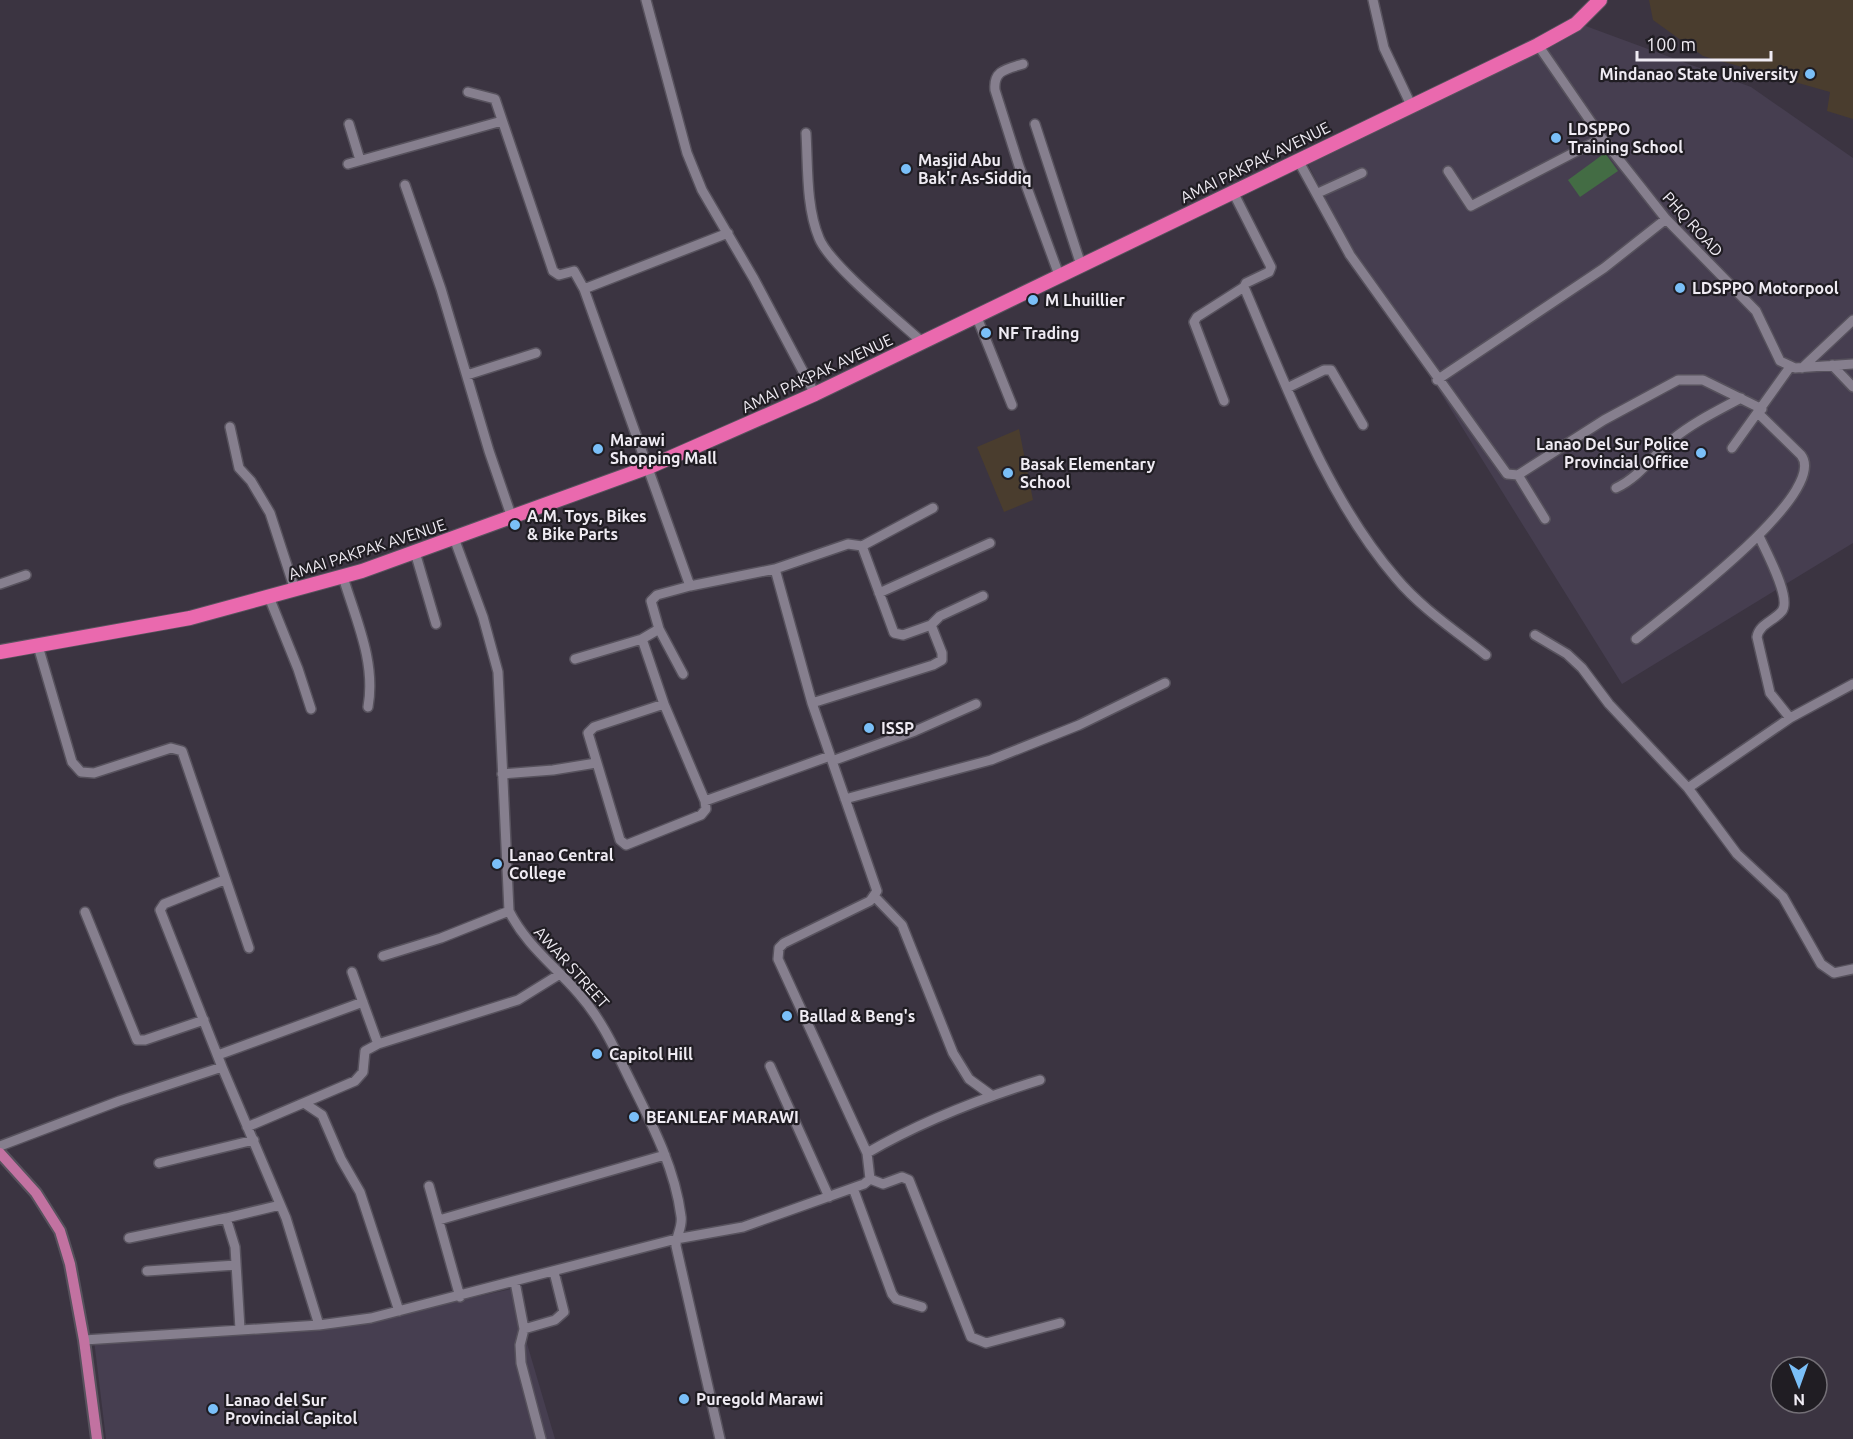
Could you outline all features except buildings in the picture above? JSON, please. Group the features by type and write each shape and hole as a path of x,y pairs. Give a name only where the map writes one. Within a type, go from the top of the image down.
{"highway":[{"name":"AMAI PAKPAK AVENUE","path":"0,652 190,618 343,577 649,467 814,394 1538,45 1576,24 1600,0"}],"main road":[{"path":"0,1153 36,1194 60,1231 70,1264 84,1340 97,1439"}],"street":[{"path":"645,0 687,153 708,203 728,233 814,394"},
{"path":"1373,0 1384,48 1411,105"},
{"name":"PHQ ROAD","path":"1538,45 1602,138 1666,219 1756,311 1776,355 1790,367"},
{"path":"1023,63 999,72 995,78 995,90 1059,275"},
{"path":"468,92 495,99 553,270 559,275 574,271 584,289 690,586"},
{"path":"348,164 502,121"},
{"path":"350,124 360,160"},
{"path":"1035,124 1081,265"},
{"path":"806,133 812,213 819,240 867,292 922,342"},
{"path":"1448,171 1471,206 1602,138"},
{"path":"1298,160 1350,255 1502,470 1513,476 1518,475 1604,420 1678,380 1703,380 1741,398 1760,412 1806,461 1806,466 1790,497 1759,536 1636,639"},
{"path":"1318,193 1362,173"},
{"path":"405,185 512,518"},
{"path":"1224,401 1194,322 1197,317 1244,287 1246,283 1269,272 1271,267 1233,192"},
{"path":"1437,380 1604,268 1666,219"},
{"path":"584,289 728,233"},
{"path":"1244,287 1287,388 1336,487 1374,549 1414,597 1486,655"},
{"path":"976,315 1012,405"},
{"path":"1802,368 1853,320"},
{"path":"467,375 536,353"},
{"path":"1732,448 1760,412 1790,367 1853,364"},
{"path":"1832,366 1853,387"},
{"path":"1287,388 1331,370 1363,425"},
{"path":"1616,488 1631,479 1666,445 1695,422 1741,398"},
{"path":"230,427 239,468 251,481 270,513 295,590"},
{"path":"1518,475 1545,519"},
{"path":"682,674 659,629 651,607 653,598 690,586 775,569 848,544 862,546 933,508"},
{"path":"1759,536 1775,569 1785,601 1783,610 1760,629 1757,637 1770,693 1790,718"},
{"name":"AWAR STREET","path":"454,538 494,653 500,701 509,911 525,938 579,994 614,1043 665,1155 681,1214 682,1223 676,1239 720,1439"},
{"path":"879,592 990,543"},
{"path":"862,546 896,635 903,635 931,624 940,616 984,596"},
{"path":"415,552 436,624"},
{"path":"775,569 812,703 876,884 875,897 870,902 784,943 778,952 778,959 867,1153 870,1179"},
{"path":"0,584 26,576"},
{"path":"343,577 370,667 372,679 368,707"},
{"path":"269,597 292,652 311,709"},
{"path":"812,703 933,665 942,660 942,653 931,624"},
{"path":"576,659 642,639 659,629"},
{"path":"1535,635 1567,654 1582,668 1609,704 1688,788 1737,854 1783,897 1821,964 1834,974 1853,969"},
{"path":"642,639 664,704 705,801 706,809 701,815 626,845 620,840 588,735 590,729 664,704"},
{"path":"38,646 72,762 81,772 94,772 171,748 182,751 249,948"},
{"path":"845,799 991,760 1079,725 1165,683"},
{"path":"1688,788 1790,718 1853,684"},
{"path":"705,801 732,794 831,758 915,731 976,704"},
{"path":"502,774 553,770 596,763"},
{"path":"224,880 164,904 160,910 222,1067 280,1204 309,1287 319,1325"},
{"path":"875,897 902,926 953,1053 969,1079 991,1095"},
{"path":"383,956 441,938 509,911"},
{"path":"85,912 137,1040 146,1040 204,1020"},
{"path":"352,972 378,1044"},
{"path":"247,1127 355,1081 363,1072 364,1053 378,1044 518,1000 560,974"},
{"path":"218,1056 363,1002"},
{"path":"770,1066 829,1197"},
{"path":"0,1146 82,1114 222,1067"},
{"path":"867,1153 918,1125 991,1095 1040,1080"},
{"path":"304,1103 322,1115 341,1159 360,1192 399,1311"},
{"path":"159,1163 254,1140"},
{"path":"439,1220 665,1155"},
{"path":"84,1340 319,1325 399,1311 676,1239 743,1227 853,1188 870,1179 883,1184 902,1177 909,1180 971,1337 986,1343 1060,1323"},
{"path":"429,1186 460,1297"},
{"path":"853,1188 892,1294 896,1299 922,1307"},
{"path":"129,1238 280,1204"},
{"path":"226,1218 234,1247 240,1329"},
{"path":"147,1271 236,1265"},
{"path":"524,1329 555,1320 564,1312 554,1272"},
{"path":"515,1282 524,1329 520,1345 520,1363 541,1439"}],"shaded area":[{"name":"Mindanao State University","path":"1649,0 1853,0 1853,119 1827,111 1830,92 1703,56 1653,20"},
{"path":"1583,25 1751,87 1853,158 1853,543 1622,684 1351,249 1308,164"},
{"name":"Basak Elementary School","path":"1019,429 1033,500 1004,512 977,447"},
{"path":"511,1289 555,1439 106,1439 94,1340 331,1329"}],"green space":[{"path":"1605,153 1618,171 1580,197 1568,180"}],"place":[{"name":"Mindanao State University","path":"1810,74"},
{"name":"LDSPPO Training School","path":"1556,138"},
{"name":"Masjid Abu Bak'r As-Siddiq","path":"906,169"},
{"name":"LDSPPO Motorpool","path":"1680,288"},
{"name":"M Lhuillier","path":"1033,300"},
{"name":"NF Trading","path":"986,333"},
{"name":"Marawi Shopping Mall","path":"598,449"},
{"name":"Lanao Del Sur Police Provincial Office","path":"1701,453"},
{"name":"Basak Elementary School","path":"1008,473"},
{"name":"A.M. Toys, Bikes & Bike Parts","path":"515,525"},
{"name":"ISSP","path":"869,728"},
{"name":"Lanao Central College","path":"497,864"},
{"name":"Ballad & Beng's","path":"787,1016"},
{"name":"Capitol Hill","path":"597,1054"},
{"name":"BEANLEAF MARAWI","path":"634,1117"},
{"name":"Puregold Marawi","path":"684,1399"},
{"name":"Lanao del Sur Provincial Capitol","path":"213,1409"}]}
